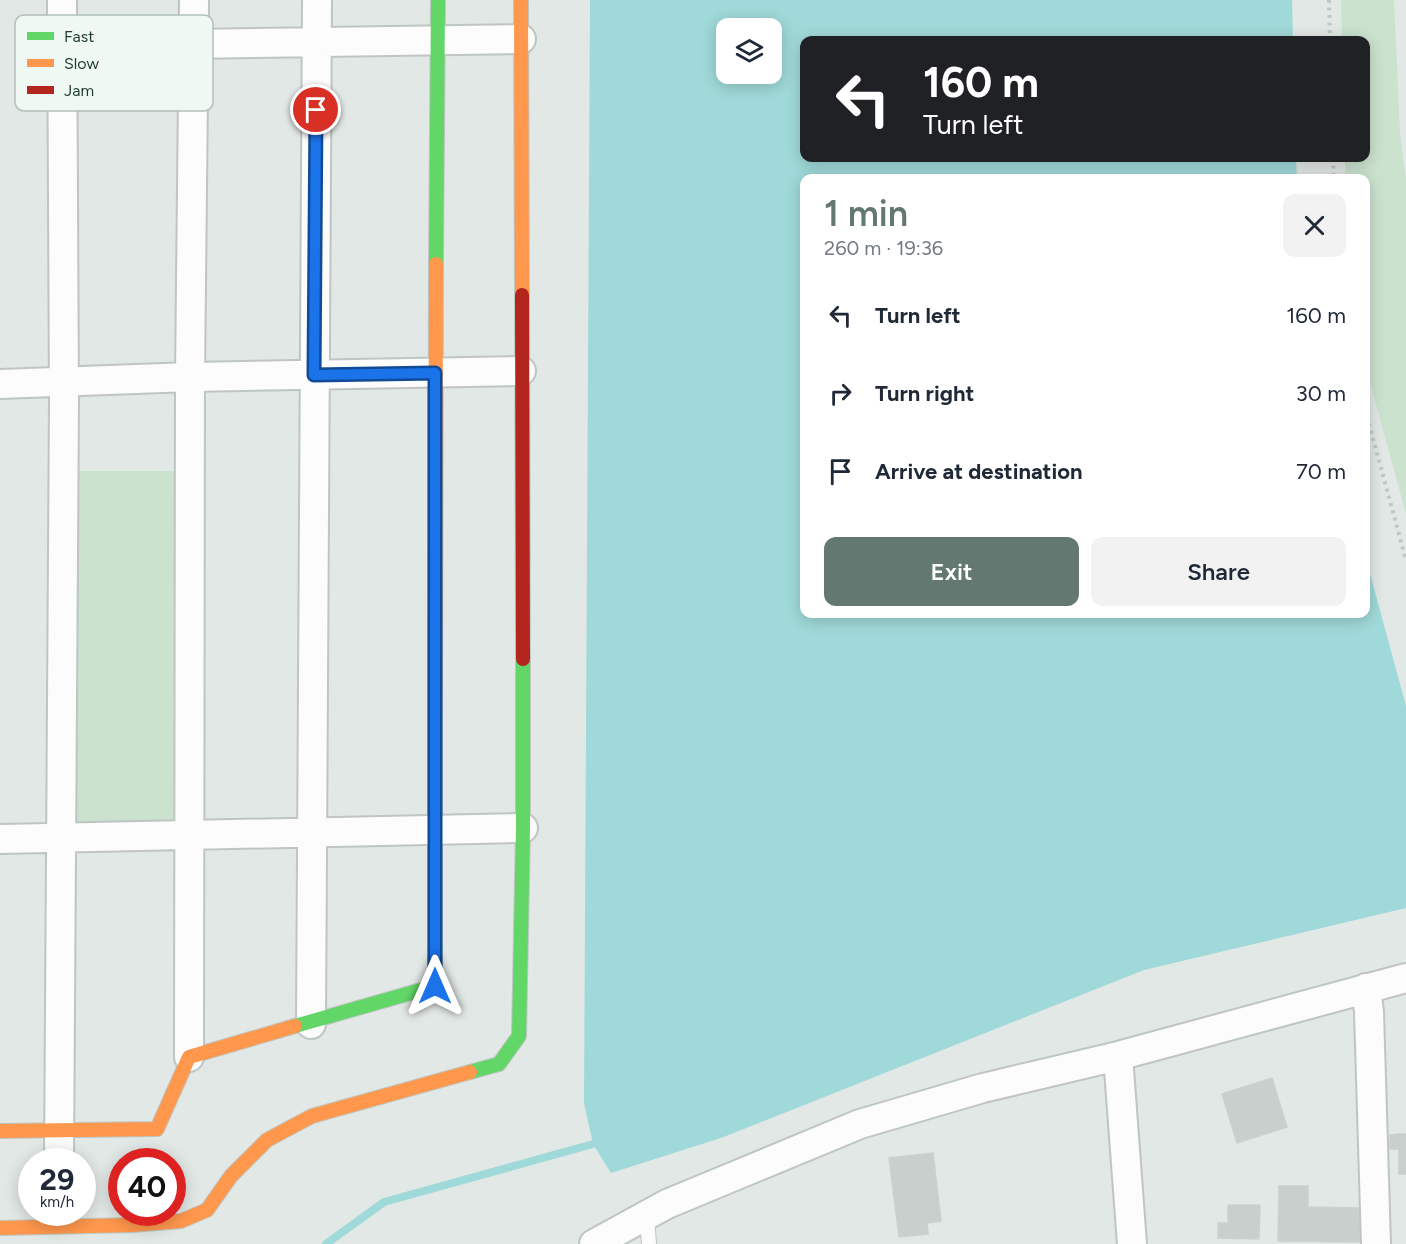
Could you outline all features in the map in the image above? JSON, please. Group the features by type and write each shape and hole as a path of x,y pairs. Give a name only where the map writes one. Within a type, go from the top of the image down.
{"street":[{"path":"62,0 62,15"},
{"path":"311,1023 317,0"},
{"path":"189,1057 435,986 435,373 438,0"},
{"path":"96,1220 181,1221 207,1210 231,1176 267,1140 312,1116 499,1064 519,1036 523,828 521,0"},
{"path":"213,44 521,39"},
{"path":"60,1148 63,111"},
{"path":"0,1131 157,1129 189,1057 190,377 193,111"},
{"path":"0,384 190,377 521,371"},
{"path":"0,839 523,828"},
{"path":"594,1244 648,1230 667,1204 860,1124 984,1088 1118,1056 1406,978"},
{"path":"1366,988 1369,1012 1376,1244"},
{"path":"1118,1056 1132,1244"},
{"path":"0,1228 18,1226"}],"path":[{"path":"1329,0 1330,36"},
{"path":"1370,428 1406,560"}],"green space":[{"path":"1341,0 1394,0 1400,133 1406,179 1406,514 1370,382 1370,174 1345,174 1345,162 1370,162 1370,36 1342,36"},
{"path":"73,471 178,471 181,822 73,828"}],"water":[{"path":"590,0 1292,0 1293,36 800,36 800,162 1296,162 1297,174 800,174 800,618 1370,618 1370,573 1406,706 1406,908 1144,970 721,1138 611,1173 593,1144 584,1103"}],"building":[{"path":"1272,1078 1287,1127 1237,1143 1222,1094"},
{"path":"1406,1134 1406,1174 1399,1174 1399,1149 1390,1149 1390,1135"},
{"path":"933,1153 941,1221 927,1223 928,1234 899,1237 889,1158"},
{"path":"1279,1186 1308,1186 1308,1207 1360,1208 1360,1242 1278,1241"},
{"path":"1228,1205 1260,1205 1259,1239 1218,1238 1218,1223 1228,1223"}],"waterway":[{"path":"326,1244 384,1202 593,1144"}],"traffic: fast":[{"path":"436,264 438,0"},
{"path":"470,1072 499,1064 519,1036 523,659"},
{"path":"295,1026 435,986 435,717"}],"traffic: slow":[{"path":"521,0 522,295"},
{"path":"435,717 436,264"},
{"path":"0,1131 157,1129 189,1057 295,1026"},
{"path":"0,1228 132,1225 181,1221 207,1210 231,1176 267,1140 312,1116 470,1072"}],"traffic: jam":[{"path":"522,295 523,659"}],"route":[{"path":"316,110 314,375 435,373 435,986"}]}
